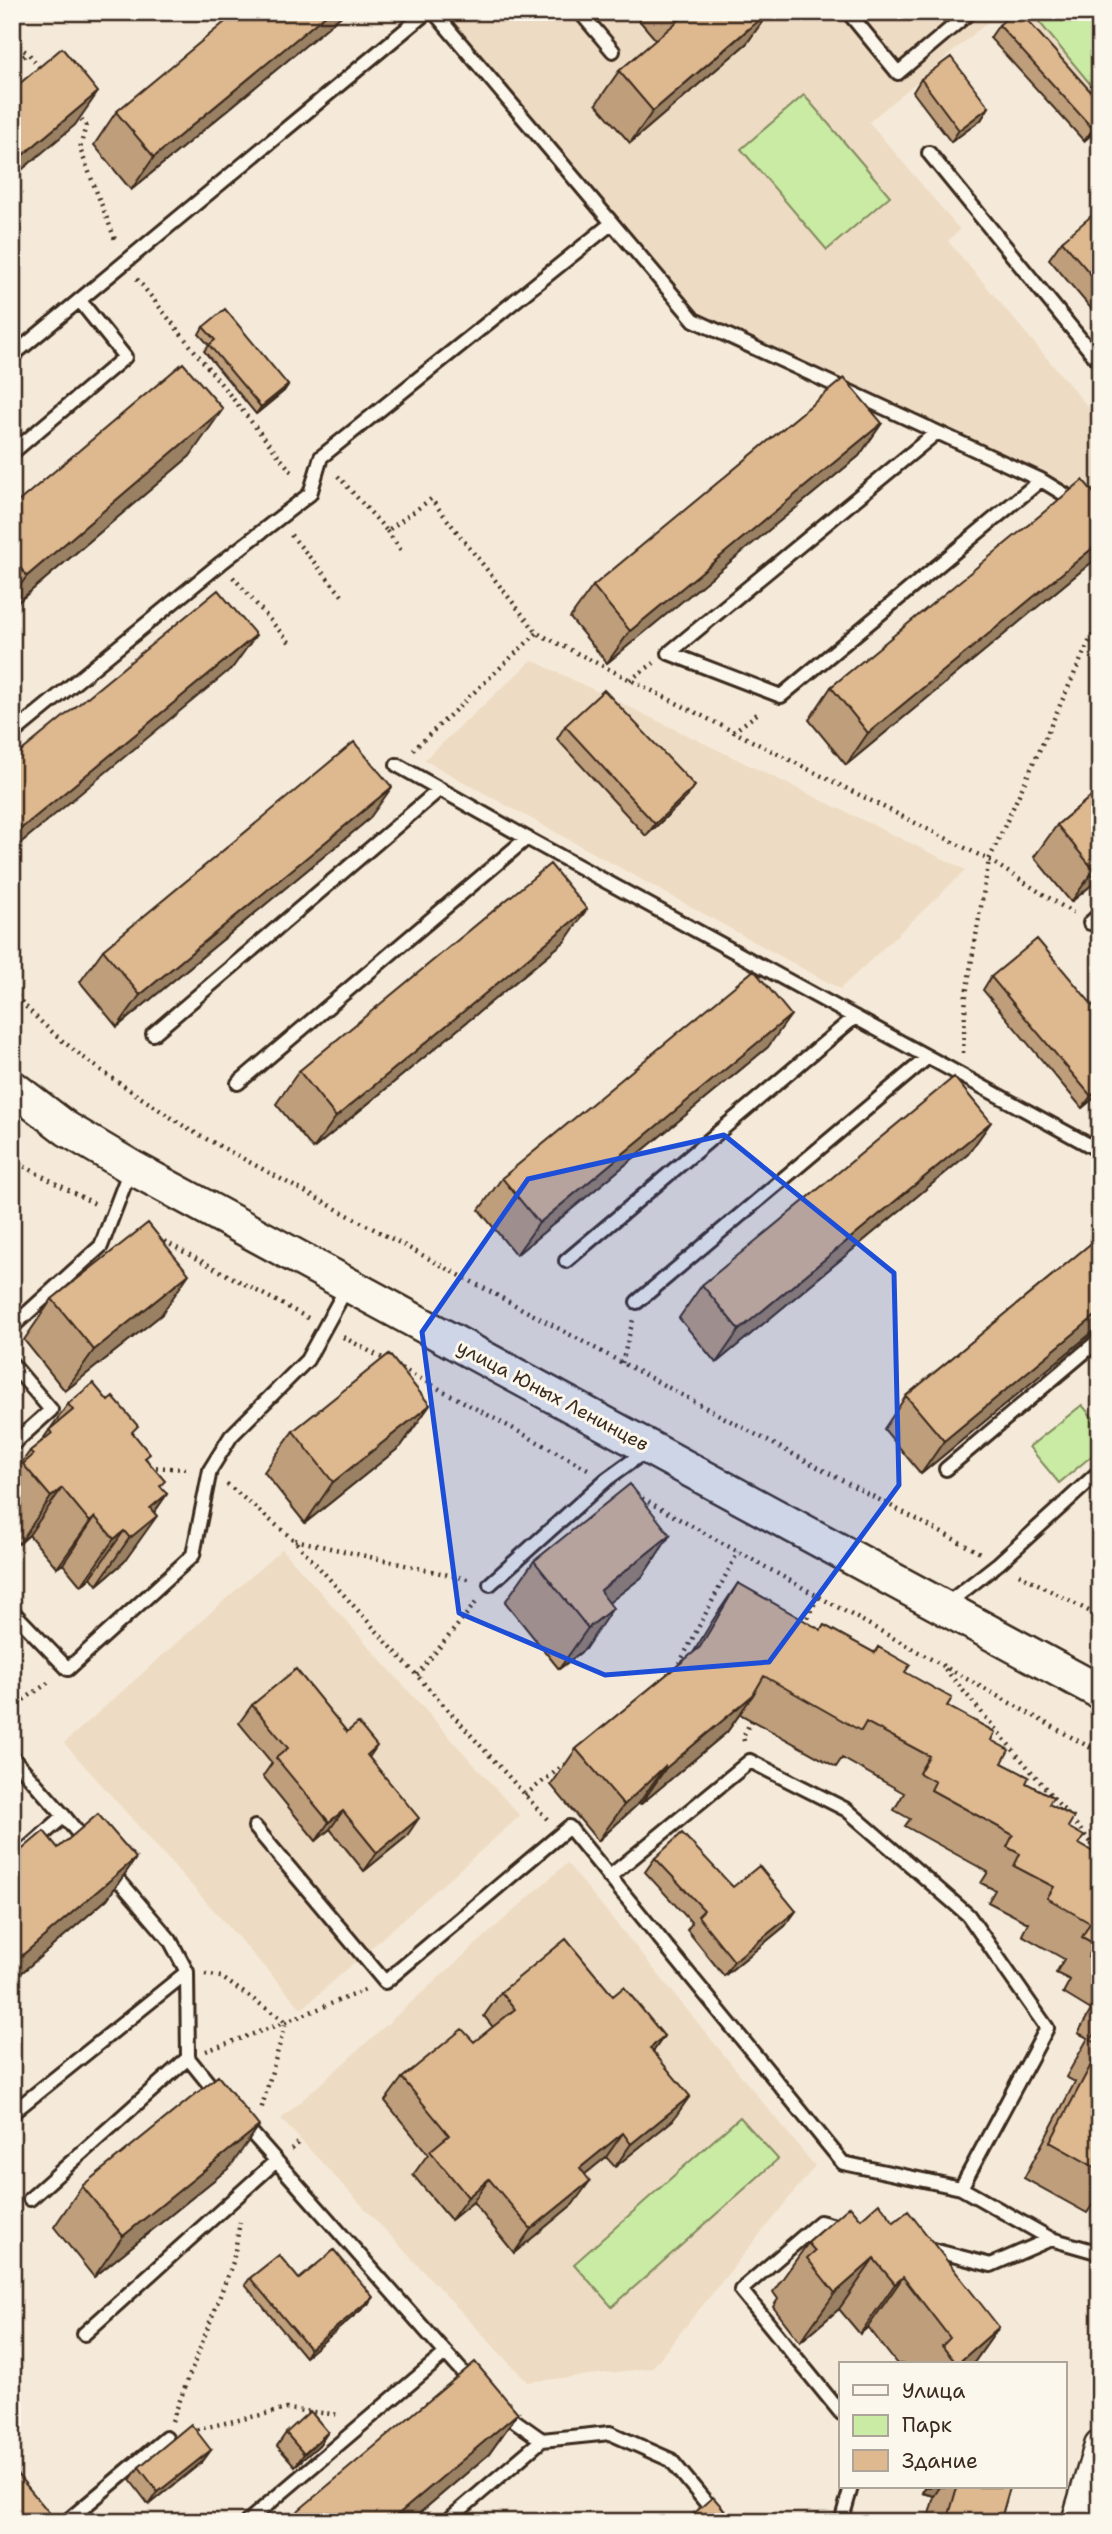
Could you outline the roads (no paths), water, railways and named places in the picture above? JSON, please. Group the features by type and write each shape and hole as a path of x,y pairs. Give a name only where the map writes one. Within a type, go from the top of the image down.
{"main road":[{"name":"улица Юных Ленинцев","path":"12,1087 67,1129 131,1167 1100,1692"}],"street":[{"path":"1077,2522 1100,2446"}],"lane":[{"path":"12,356 427,12"},
{"path":"434,12 694,320 1041,480 1100,516"},
{"path":"580,12 613,51"},
{"path":"848,12 898,73 970,12"},
{"path":"929,153 1100,363"},
{"path":"12,734 310,494 321,457 612,223"},
{"path":"12,453 125,357 80,301"},
{"path":"937,432 669,653 781,696 1041,480"},
{"path":"397,765 1100,1150"},
{"path":"153,1034 440,789"},
{"path":"238,1083 527,838"},
{"path":"566,1261 855,1017"},
{"path":"637,1302 928,1057"},
{"path":"12,1327 101,1246 131,1167"},
{"path":"12,1611 68,1669 193,1555 210,1470 231,1436 307,1360 349,1284"},
{"path":"947,1469 1100,1339"},
{"path":"12,1364 51,1410 12,1445"},
{"path":"491,1584 607,1479 650,1448"},
{"path":"943,1607 999,1563 1100,1471"},
{"path":"12,1757 170,1940 187,1972 188,2058 486,2398 542,2440"},
{"path":"609,1877 750,1761 847,1810 968,1915 1047,2028 961,2188"},
{"path":"12,1862 64,1816"},
{"path":"255,1827 385,1982 569,1827 843,2163 961,2188 1051,2239 1100,2253"},
{"path":"12,2113 187,1972"},
{"path":"30,2200 188,2058"},
{"path":"84,2334 276,2161"},
{"path":"839,2411 741,2290 820,2222 859,2232"},
{"path":"912,2245 991,2264 1051,2239"},
{"path":"247,2522 446,2353"},
{"path":"446,2522 542,2440 610,2433 671,2460 722,2522"},
{"path":"66,2522 166,2438"},
{"path":"841,2522 851,2488"}]}
